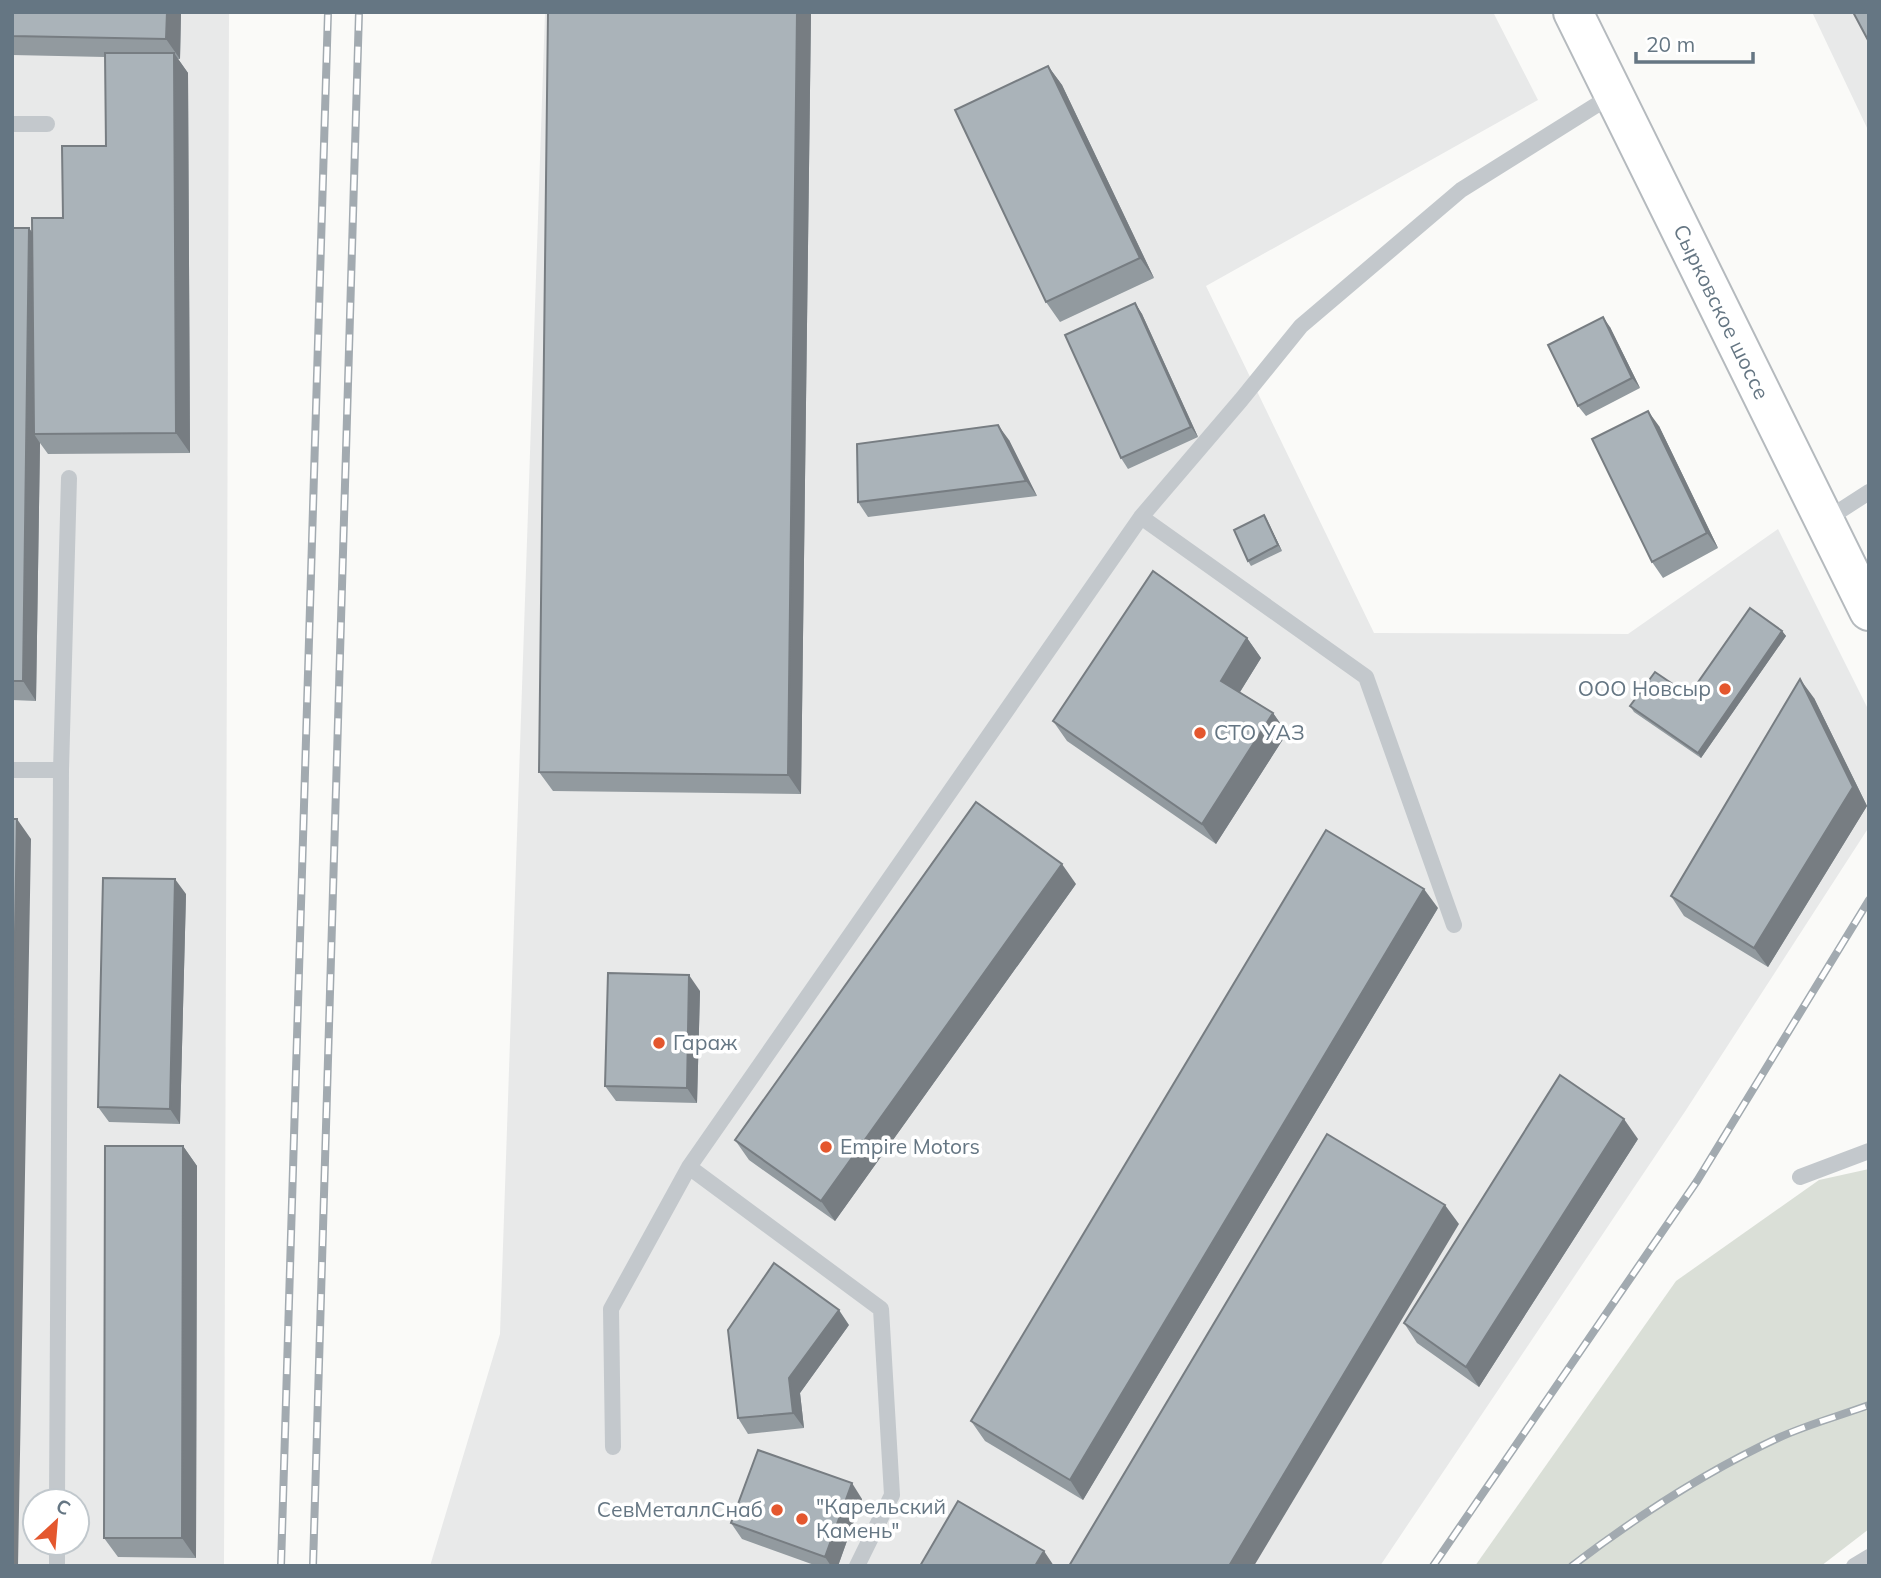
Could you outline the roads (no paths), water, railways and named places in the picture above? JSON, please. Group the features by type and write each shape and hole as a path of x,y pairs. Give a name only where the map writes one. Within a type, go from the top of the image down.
{"main road":[{"name":"Сырковское шоссе","path":"1573,12 1869,611"}],"lane":[{"path":"613,1447 611,1309 689,1167 1141,517 1301,326 1461,190 1614,94"},
{"path":"12,124 47,124"},
{"path":"57,1487 61,770 69,478"},
{"path":"1824,521 1869,492"},
{"path":"1141,517 1366,677 1454,925"},
{"path":"12,770 61,770"},
{"path":"1801,1177 1869,1151"},
{"path":"689,1167 881,1309 892,1495 857,1566"}],"railway":[{"path":"281,1566 328,12"},
{"path":"313,1566 359,12"},
{"path":"1433,1566 1697,1181 1869,900"},
{"path":"1572,1566 1646,1513 1724,1465 1789,1433 1869,1405"}],"place":[{"name":"ООО Новсыр","path":"1725,689"},
{"name":"СТО УАЗ","path":"1200,733"},
{"name":"Гараж","path":"659,1043"},
{"name":"Empire Motors","path":"826,1147"},
{"name":"СевМеталлСнаб","path":"777,1510"},
{"name":"\"Карельский Камень\"","path":"802,1519"}]}
